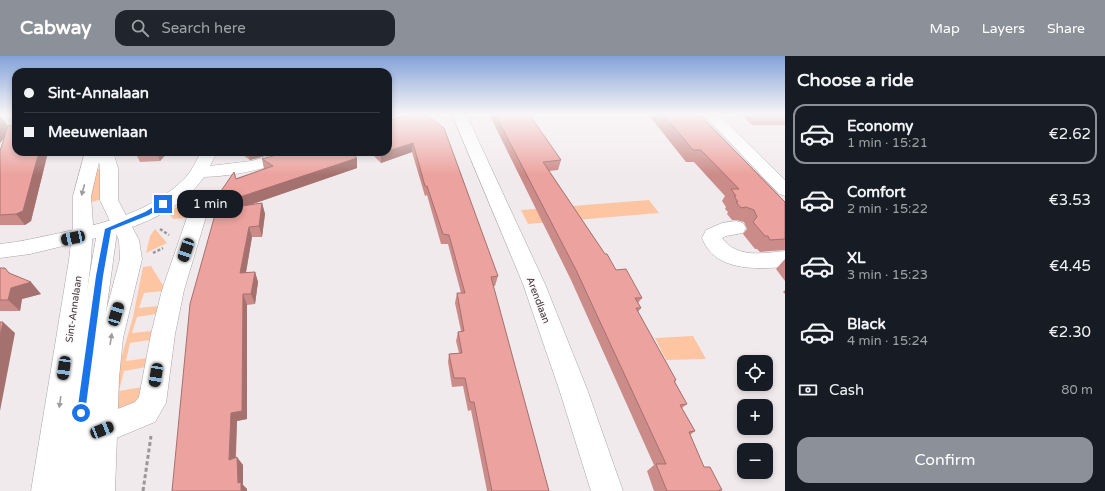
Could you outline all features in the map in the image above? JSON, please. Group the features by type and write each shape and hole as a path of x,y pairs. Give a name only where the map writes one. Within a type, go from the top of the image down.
{"street":[{"name":"Arendlaan","path":"468,134 534,284 573,389 607,491"},
{"path":"730,134 785,190"},
{"name":"Sint-Annalaan","path":"47,491 82,236 82,196 93,156"},
{"path":"73,491 84,382 99,276 115,227 113,210 109,200 109,168 106,156"},
{"path":"0,251 25,248 82,236 115,227 147,214 169,200 190,183 207,156"},
{"path":"198,172 246,169 289,156"},
{"path":"102,430 145,412 152,403 163,334 173,290 202,200"},
{"path":"99,491 106,378 111,338 131,259 129,240 115,227"},
{"path":"736,228 719,230 712,236 713,241 722,251 737,259 745,261 785,259"}],"path":[{"path":"152,254 164,248"},
{"path":"143,491 155,410 152,403"}],"shaded area":[{"path":"103,168 102,199 89,203 97,169"},
{"path":"195,192 185,218 173,219 169,213"},
{"path":"649,200 659,213 528,224 521,210"},
{"path":"155,229 167,243 146,253 150,236"},
{"path":"151,266 164,287 163,291 144,293 139,308 158,306 156,314 137,317 132,333 152,331 150,340 130,343 126,361 147,358 146,367 124,371 119,391 142,387 139,406 115,410 119,366 133,317 143,267"},
{"path":"693,336 706,359 666,360 655,338"}],"building":[{"path":"5,134 12,134 12,156 38,156 23,211 16,214 0,215 0,151"},
{"path":"392,134 446,134 498,276 491,277 549,491 492,491 474,402 470,402 465,378 454,378 449,354 462,353 458,332 464,331 457,293 465,293 449,235 443,234 427,186 425,186 413,143 392,150"},
{"path":"506,134 543,134 561,160 543,162 605,254 607,254 616,270 626,269 642,298 635,298 641,308 636,308 676,380 674,381 687,404 680,405 695,431 689,432 704,467 710,467 722,490 667,491 656,464 666,464 576,270"},
{"path":"680,134 719,134 785,202 785,239 770,240 768,236 765,236 753,222 757,217 754,210 746,207 741,208 736,202 738,202 734,196 736,196 731,189 739,189 701,150 693,150"},
{"path":"273,156 355,156 357,158 240,197 242,206 262,203 259,226 249,227 240,273 255,272 251,294 243,294 242,411 231,413 229,460 237,457 238,483 241,482 241,491 172,491 190,304 218,204 210,207 234,172 236,179 273,166 262,159"},
{"path":"0,268 5,268 9,273 31,282 11,288 8,300 0,300"},
{"path":"0,322 3,322 0,336"}],"route":[{"path":"81,413 99,276 108,229 122,225 147,214 163,204"}]}
